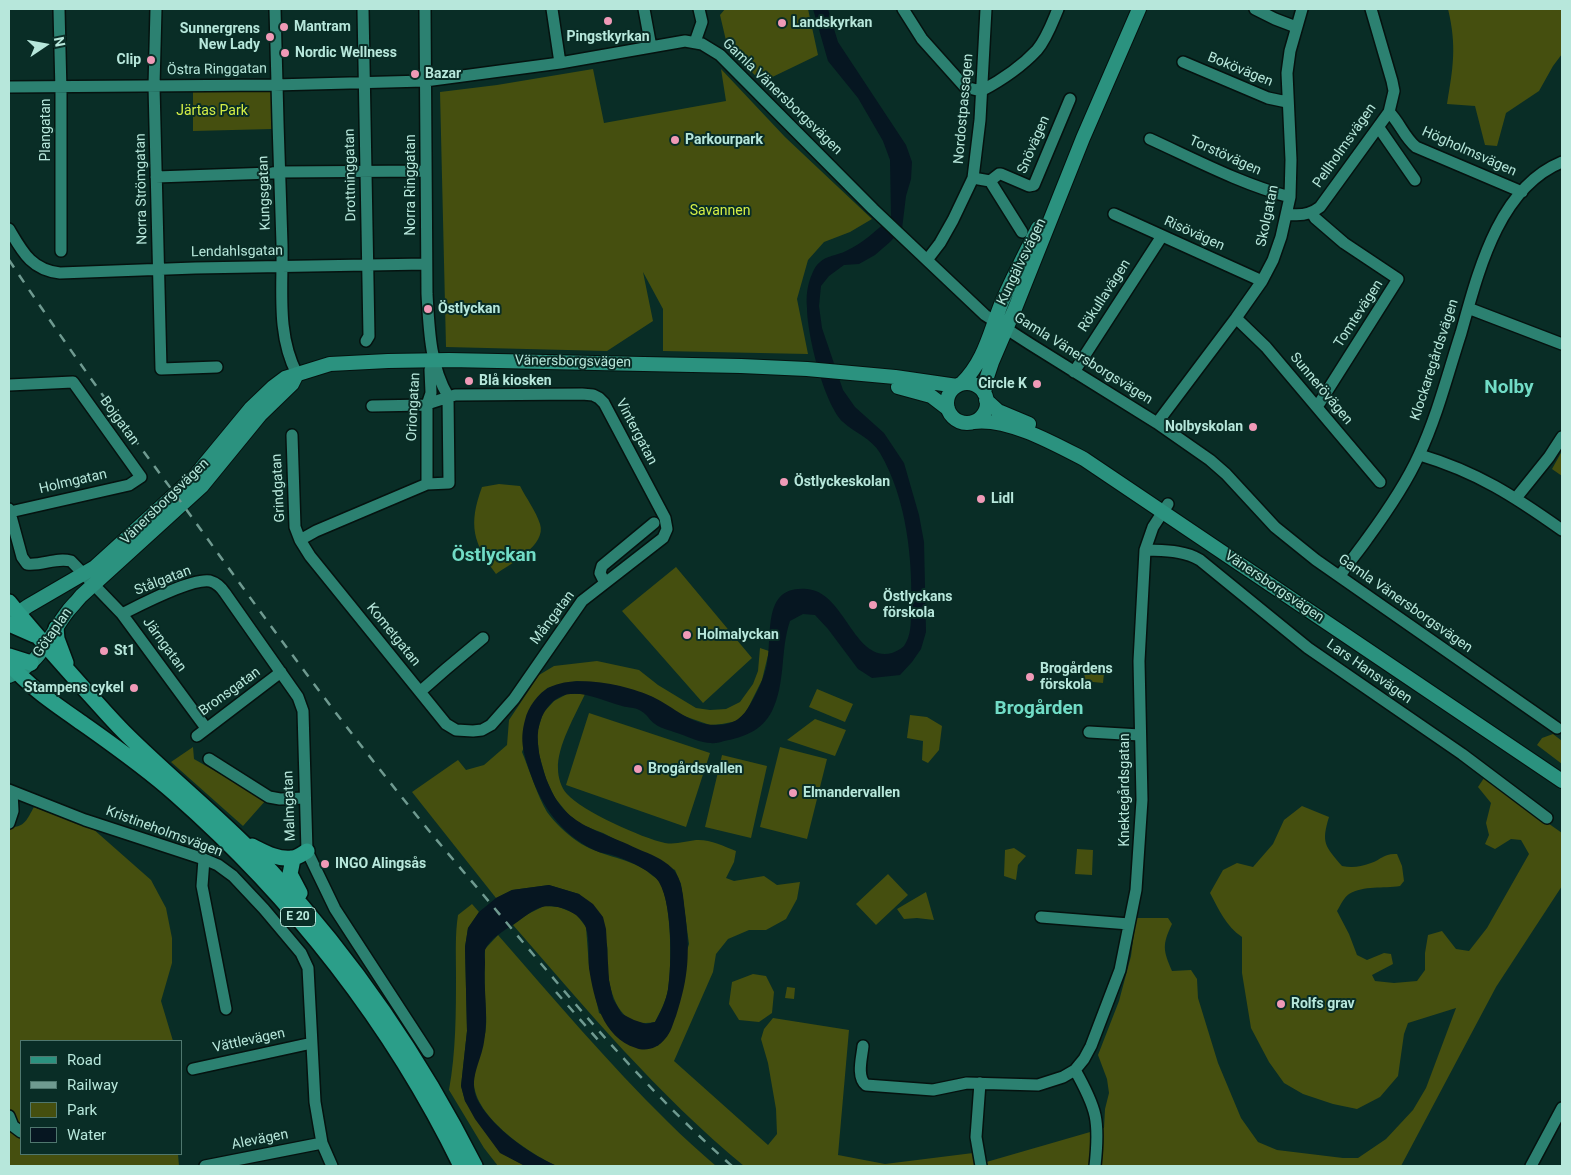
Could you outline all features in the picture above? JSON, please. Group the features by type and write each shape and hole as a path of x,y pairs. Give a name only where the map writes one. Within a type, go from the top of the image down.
{"highway":[{"path":"11,614 42,640"},
{"path":"56,628 57,639 69,672"},
{"name":"E 20","path":"42,640 124,732 241,840 311,914 343,955 410,1049 475,1166"},
{"path":"9,656 31,663"},
{"name":"E 20","path":"11,670 121,751 175,794 247,862 302,921 334,960 401,1058 461,1166"},
{"path":"241,840 269,855 293,858 307,852"},
{"path":"293,858 290,874 311,914"}],"main road":[{"name":"Kungälvsvägen","path":"985,397 987,376 992,362 1083,138 1139,9"},
{"name":"Kungälvsvägen","path":"959,385 976,368 1003,300 1083,138"},
{"name":"Vänersborgsvägen","path":"11,614 95,567 194,477 251,408 285,378 330,364 434,360 646,363 807,369 959,385"},
{"name":"Vänersborgsvägen","path":"94,585 202,486 260,415 292,384 296,374"},
{"name":"Vänersborgsvägen","path":"852,374 922,392 931,396 948,409"},
{"path":"972,384 977,386 985,397 984,413 973,422 959,421 950,414 948,396 959,385 972,384"},
{"name":"Vänersborgsvägen","path":"985,397 998,411 1089,452 1166,508 1562,780"},
{"name":"Vänersborgsvägen","path":"973,422 980,421 1020,429 1057,445 1166,508"},
{"name":"Götaplan","path":"11,670 31,663 39,656 42,640 56,628 68,611 94,585"}],"street":[{"name":"Plangatan","path":"59,9 61,251"},
{"name":"Norra Strömgatan","path":"156,9 154,86 161,369 217,367"},
{"name":"Kungsgatan","path":"275,9 283,335 287,352 296,374"},
{"name":"Drottninggatan","path":"363,9 369,336 366,340"},
{"name":"Norra Ringgatan","path":"425,9 426,264 429,327 434,360"},
{"path":"552,9 560,63"},
{"path":"644,9 651,47"},
{"path":"695,42 702,22 699,9"},
{"path":"903,9 922,40 965,86 981,91 996,84 1038,49 1049,32 1058,9"},
{"name":"Nordostpassagen","path":"926,260 940,243 953,220 972,178 978,139 986,9"},
{"path":"1255,9 1296,27"},
{"name":"Skolgatan","path":"1157,423 1236,318 1262,281 1273,260 1281,237 1290,197 1291,160 1287,73 1290,52 1302,9"},
{"name":"Pellholmsvägen","path":"1312,213 1328,197 1389,112 1394,91 1371,9"},
{"name":"Gamla Vänersborgsvägen","path":"425,81 560,63 685,41 695,42 711,48 882,218 985,315 1157,423 1210,460 1226,474 1275,527 1316,560 1557,728"},
{"name":"Bokövägen","path":"1183,62 1268,98 1287,102"},
{"name":"Östra Ringgatan","path":"9,87 425,81"},
{"name":"Snövägen","path":"972,178 990,181 1001,174 1029,186 1034,185 1070,99"},
{"name":"Högholmsvägen","path":"1389,112 1398,122 1406,137 1416,147 1522,192"},
{"path":"1379,128 1415,180"},
{"name":"Torstövägen","path":"1150,139 1265,190 1290,197"},
{"name":"Klockaregårdsvägen","path":"1340,576 1367,539 1420,455 1448,374 1475,283 1500,223 1522,192 1538,175 1562,162"},
{"path":"156,177 279,172 426,171"},
{"path":"990,181 1022,232"},
{"path":"1287,214 1312,213"},
{"name":"Tomtevägen","path":"1312,213 1315,218 1344,243 1398,279 1317,407"},
{"name":"Risövägen","path":"1114,214 1262,281"},
{"name":"Lendahlsgatan","path":"9,229 21,250 30,260 48,272 426,264"},
{"name":"Rökullavägen","path":"1074,372 1162,236"},
{"path":"1468,308 1562,344"},
{"name":"Sunnerövägen","path":"1236,318 1266,347 1380,482"},
{"name":"Oriongatan","path":"300,540 325,527 427,484 449,483 448,396 442,386 434,360"},
{"name":"Oriongatan","path":"427,484 427,405 432,394 430,370 434,360"},
{"name":"Bojgatan","path":"9,384 73,382 142,477"},
{"name":"Vintergatan","path":"372,406 427,405 448,396 582,394 599,398 604,403 665,518 667,529"},
{"name":"Grindgatan","path":"292,435 294,516 300,540"},
{"path":"1516,498 1550,457 1562,437"},
{"path":"1420,455 1468,471 1516,498 1562,530"},
{"name":"Holmgatan","path":"9,510 129,485 142,477"},
{"name":"Knektegårdsgatan","path":"863,1046 860,1077 866,1085 933,1090 957,1084 1038,1085 1057,1079 1074,1070 1088,1053 1120,970 1136,890 1142,800 1139,661 1145,550 1153,527 1166,508"},
{"name":"Järngatan","path":"9,510 22,557 28,564 36,565 62,559 70,561 122,614 206,728"},
{"path":"605,583 600,574 602,566 654,523"},
{"name":"Mångatan","path":"473,731 482,730 491,725 514,699 582,601 663,538 667,529"},
{"name":"Kometgatan","path":"300,540 316,563 446,724 456,730 473,731"},
{"name":"Lars Hansvägen","path":"1145,550 1183,553 1200,560 1308,648 1462,754 1547,818"},
{"name":"Stålgatan","path":"122,614 148,601 192,584 208,581 215,583"},
{"name":"Malmgatan","path":"215,583 225,593 298,697 303,711 307,852 335,909 428,1052"},
{"path":"422,690 483,638"},
{"name":"Bronsgatan","path":"197,736 281,672"},
{"path":"1089,732 1140,735"},
{"path":"209,759 269,797 280,799 304,798"},
{"path":"9,823 12,811 10,791"},
{"name":"Kristineholmsvägen","path":"10,791 80,818 204,859 233,876 264,908 301,953 308,968 315,1102 322,1143 332,1166"},
{"path":"204,859 202,886 226,1009"},
{"path":"1041,917 1129,924"},
{"name":"Vättlevägen","path":"194,1069 312,1043"},
{"path":"1074,1070 1090,1099 1097,1121 1098,1142 1095,1166"},
{"path":"980,1083 976,1137 981,1166"},
{"path":"1531,1166 1562,1108"},
{"path":"9,1116 13,1126 20,1131"},
{"name":"Alevägen","path":"204,1166 322,1143"}],"green space":[{"path":"725,9 808,9 818,55 762,82 728,49 720,15"},
{"path":"1448,9 1562,9 1562,54 1539,91 1506,113 1497,146 1485,145 1475,106 1447,104 1453,57 1451,22"},
{"name":"Savannen","path":"593,69 604,123 726,101 721,69 785,137 872,219 850,232 824,242 808,260 797,299 808,354 663,351 663,309 643,272 653,321 607,351 446,347 440,92 497,85"},
{"name":"Järtas Park","path":"193,92 271,92 272,129 193,131"},
{"path":"1562,451 1562,476 1552,469"},
{"path":"499,484 520,486 538,519 541,532 533,546 526,553 496,574 482,553 475,533 474,523 482,487"},
{"name":"Holmalyckan","path":"676,567 752,658 703,703 622,611"},
{"path":"760,648 769,651 762,680 746,712 737,721 710,725 681,715 652,697 618,686 577,681 547,688 522,752 547,812 561,828 585,846 639,866 659,881 663,890 669,918 670,934 670,966 667,994 655,1022 642,1023 632,1020 624,1015 613,997 608,975 607,945 579,894 549,885 512,890 496,898 412,792 458,760 466,770 484,765 507,745 509,720 539,675 554,666 597,661 639,670 658,685 696,708 710,710 726,709 740,702 753,684 758,671"},
{"path":"1085,667 1093,668 1093,673 1104,673 1103,683 1084,681"},
{"path":"817,689 853,704 845,722 809,707"},
{"path":"567,694 585,694 567,731 558,760 559,779 565,792 575,801 613,823 655,840 665,843 706,841 736,851 734,862 726,878 734,881 764,876 777,885 800,882 797,899 786,919 766,930 749,930 728,939 716,954 713,972 674,1061 768,1145 777,1134 776,1109 768,1063 761,1039 764,1029 773,1018 849,1030 838,1155 885,1164 973,1153 976,1165 1104,1128 1105,1109 1109,1093 1107,1079 1098,1055 1119,1001 1131,956 1136,918 1168,918 1172,924 1165,943 1165,952 1169,964 1172,971 1191,970 1197,979 1198,998 1218,1063 1241,1118 1258,1142 1277,1150 1358,1158 1386,1139 1413,1110 1426,1088 1456,1008 1408,1023 1404,1034 1398,1076 1380,1097 1357,1109 1333,1104 1303,1094 1284,1083 1269,1062 1251,1028 1242,973 1242,937 1227,923 1210,893 1223,870 1237,863 1253,867 1273,844 1284,820 1302,806 1329,817 1325,833 1326,844 1342,866 1360,866 1371,863 1386,855 1397,854 1402,866 1404,881 1400,886 1367,888 1355,891 1345,897 1337,911 1357,955 1367,960 1384,953 1391,954 1393,964 1372,975 1375,981 1394,983 1417,981 1425,970 1428,935 1442,931 1456,949 1469,951 1487,928 1529,854 1521,840 1511,839 1495,849 1485,844 1489,835 1486,823 1491,803 1478,787 1484,778 1562,833 1562,886 1496,987 1401,1166 744,1166 712,1139 652,1081 513,925 528,914 544,906 559,907 576,914 586,927 589,966 599,1013 658,1046 689,944 681,884 675,870 603,833 582,825 568,814 555,798 546,779 539,754 537,733 543,713 554,701"},
{"name":"Brogårdsvallen","path":"589,713 710,753 686,827 566,785"},
{"path":"910,715 927,717 942,726 939,750 928,763 922,760 923,741 907,738"},
{"path":"815,719 846,730 835,756 787,740"},
{"path":"1553,734 1562,741 1562,764 1537,745 1542,738"},
{"path":"193,747 194,759 266,800 243,826 171,762"},
{"name":"Elmandervallen","path":"780,747 827,759 807,839 760,827"},
{"path":"722,755 767,766 751,838 705,827"},
{"path":"34,807 92,828 151,880 166,908 172,938 172,963 161,1001 173,1040 20,1040 20,1155 178,1155 179,1166 9,1166 9,827 19,826 27,819"},
{"path":"1014,848 1026,856 1018,865 1016,880 1004,876 1005,850"},
{"path":"1077,849 1093,850 1092,875 1075,874"},
{"path":"888,874 908,895 876,925 856,904"},
{"path":"926,892 934,920 904,919 897,909"},
{"path":"472,904 479,912 468,928 465,947 467,1031 461,1086 465,1101 500,1152 525,1166 498,1166 484,1148 449,1090 455,1032 457,922 458,915"},
{"path":"498,935 624,1077 674,1128 716,1166 557,1166 531,1152 503,1131 481,1105 475,1092 474,1078 486,1026 485,949"},
{"path":"753,974 766,976 774,992 772,1013 759,1022 739,1020 729,1004 732,982"},
{"path":"787,987 795,988 794,999 785,998"}],"water":[{"path":"813,9 828,9 838,42 906,145 912,162 911,179 906,196 902,229 875,255 859,264 844,265 829,276 821,286 819,306 822,328 843,390 855,407 884,433 904,463 919,515 924,542 926,632 921,649 900,675 872,678 858,669 815,615 803,614 790,621 779,689 768,718 752,732 718,743 699,741 660,727 636,709 581,694 562,696 545,711 538,730 538,743 541,762 556,799 565,811 576,820 660,859 672,868 682,889 688,952 684,989 669,1034 655,1047 640,1049 624,1043 615,1035 602,1016 591,980 586,928 574,914 554,906 542,907 528,914 490,942 485,950 485,1032 474,1077 475,1092 477,1099 491,1120 523,1147 557,1166 525,1166 500,1153 475,1119 465,1101 461,1086 467,1031 465,947 468,928 479,912 496,898 512,890 549,885 579,894 593,904 603,917 606,929 609,980 613,999 622,1014 646,1024 655,1022 663,1006 668,989 670,964 670,931 666,900 662,887 656,878 629,861 597,851 581,843 554,818 541,798 528,768 522,742 525,720 528,710 534,701 550,687 561,683 587,681 616,685 653,697 699,722 717,725 734,722 748,708 762,679 767,664 770,626 776,603 782,595 792,590 807,589 820,593 841,613 858,638 868,648 879,653 892,653 901,648 904,646 909,634 911,621 911,572 906,531 897,490 880,453 868,440 843,422 829,400 813,351 807,304 809,282 817,264 825,258 852,248 891,217 890,160 883,141 858,98 828,61"}],"railway":[{"path":"9,260 71,350 291,654 418,817 540,963 632,1068 698,1135 732,1166"},
{"path":"556,992 599,1041"}],"place":[{"name":"Pingstkyrkan","path":"608,21"},
{"name":"Landskyrkan","path":"782,23"},
{"name":"Mantram","path":"284,27"},
{"name":"Sunnergrens New Lady","path":"270,37"},
{"name":"Nordic Wellness","path":"285,53"},
{"name":"Clip","path":"151,60"},
{"name":"Bazar","path":"415,74"},
{"name":"Parkourpark","path":"675,140"},
{"name":"Östlyckan","path":"428,309"},
{"name":"Blå kiosken","path":"469,381"},
{"name":"Circle K","path":"1037,384"},
{"name":"Nolbyskolan","path":"1253,427"},
{"name":"Östlyckeskolan","path":"784,482"},
{"name":"Lidl","path":"981,499"},
{"name":"Östlyckans förskola","path":"873,605"},
{"name":"Holmalyckan","path":"687,635"},
{"name":"St1","path":"104,651"},
{"name":"Brogårdens förskola","path":"1030,677"},
{"name":"Stampens cykel","path":"134,688"},
{"name":"Brogårdsvallen","path":"638,769"},
{"name":"Elmandervallen","path":"793,793"},
{"name":"INGO Alingsås","path":"325,864"},
{"name":"Rolfs grav","path":"1281,1004"}],"district":[{"name":"Nolby","path":"1509,388"},
{"name":"Östlyckan","path":"494,556"},
{"name":"Brogården","path":"1039,709"}]}
